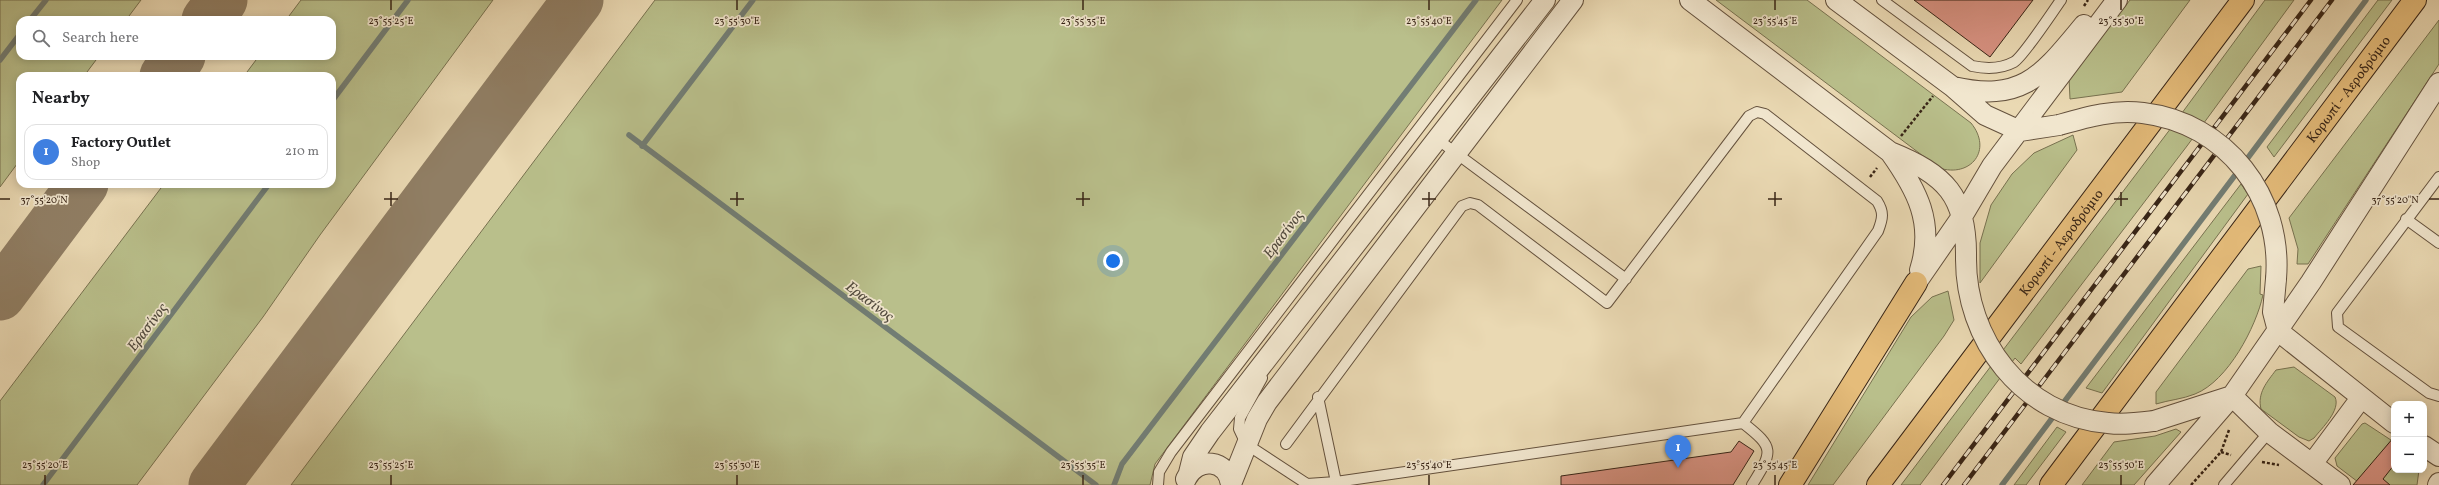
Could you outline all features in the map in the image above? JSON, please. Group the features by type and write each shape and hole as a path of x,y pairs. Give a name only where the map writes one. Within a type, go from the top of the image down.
{"highway":[{"path":"2213,39 2231,0"},
{"name":"Κορωπί - Αεροδρόμιο","path":"1878,485 2243,0"},
{"name":"Κορωπί - Αεροδρόμιο","path":"2050,485 2415,0"},
{"path":"1790,485 1916,283"}],"street":[{"path":"1188,479 1193,457 1201,444 1545,0"},
{"path":"1231,485 1246,444 1267,402 1573,0"},
{"path":"1690,0 1934,174 1959,204 1963,215 1966,236 1968,293 1979,329 1989,349 2017,382 2052,406 2086,420 2107,423 2130,424 2154,421 2232,396"},
{"path":"1836,0 1953,87 1985,115 2020,131 2059,124 2105,113 2142,113 2178,120 2206,134 2238,163 2263,198 2276,239 2278,261 2273,312 2278,331 2391,421"},
{"path":"1953,87 1967,91 1994,91 2020,86 2032,81 2043,73 2104,0"},
{"path":"1916,283 1963,215 1992,166 2020,131 2117,0"},
{"path":"2156,485 2232,396 2278,331 2439,83"},
{"path":"1894,146 1919,198 1926,232 1926,251 1916,283"},
{"path":"2232,396 2269,432 2340,485"},
{"path":"2312,464 2361,398"},
{"path":"2427,448 2439,456"},
{"path":"1188,479 1200,464 1214,464 1226,471 1231,485"}],"lane":[{"path":"1158,485 1159,472 1171,452 1517,0"},
{"path":"1882,0 1972,66 1985,69 2004,67 2016,61 2061,0"},
{"path":"1263,365 1263,376 1240,418 1239,429 1246,444 1307,484 1336,482 1743,423 1878,230 1883,218 1882,208 1877,201 1765,114 1757,112 1749,116 1607,304 1478,205 1470,203 1462,206 1318,398 1286,444"},
{"path":"1437,139 1457,152 1626,279"},
{"path":"2439,177 2337,313 2336,320 2338,327 2372,353 2429,393 2439,396"},
{"path":"2406,219 2439,243"},
{"path":"1318,398 1336,482"},
{"path":"1743,423 1764,441 1769,452 1765,463 1752,485"},
{"path":"2224,485 2269,432"}],"path":[{"path":"2079,12 2088,0"},
{"path":"1894,146 1934,94"},
{"path":"2191,485 2221,452 2230,430"},
{"path":"2221,452 2245,460 2268,462 2286,467"}],"green space":[{"path":"0,0 141,0 129,16 16,16 16,60 96,60 87,72 16,72 16,165 0,187"},
{"path":"301,0 493,0 320,235 263,317 137,485 0,485 0,401 161,188 336,188 336,72 247,72 256,60 336,60 336,16 289,16"},
{"path":"655,0 1502,0 1155,464 1150,485 291,485"},
{"path":"1716,0 1807,0 1971,123 1977,133 1980,143 1979,152 1975,159 1969,165 1961,169 1950,170 1939,168"},
{"path":"2130,0 2190,0 2122,92 2070,99 2069,78"},
{"path":"2265,0 2294,0 2187,146 2021,364 2015,358 1920,485 1901,485 2168,132"},
{"path":"2378,0 2392,0 2274,157 2267,147"},
{"path":"2439,20 2439,64 2308,264 2297,264 2298,249 2289,218"},
{"path":"2073,135 2077,150 1980,283 1980,243 1991,205 2012,174 2034,153"},
{"path":"2241,184 2248,194 2102,393 2086,388"},
{"path":"2261,266 2260,294 2263,295 2254,322 2239,352 2219,378 2207,387 2186,397 2156,404 2156,392 2248,269"},
{"path":"1948,291 1954,320 1944,336 1833,485 1808,485 1911,317 1932,297"},
{"path":"2294,367 2335,397 2335,407 2330,419 2314,438 2309,441 2299,437 2261,409 2260,398 2266,383 2276,370"},
{"path":"2365,423 2391,440 2391,473 2419,473 2417,485 2362,485 2337,466 2335,458 2362,424"},
{"path":"2057,427 2066,432 2026,485 2014,485"},
{"path":"2176,429 2181,432 2134,485 2082,485 2114,442 2155,436"}],"building":[{"path":"1914,0 2033,0 1990,57"},
{"path":"1739,441 1754,451 1733,485 1561,485 1561,476 1731,452"},
{"path":"2391,441 2391,469 2383,479 2390,485 2353,485"}],"waterway":[{"path":"33,16 46,0"},
{"name":"Ερασίνος","path":"336,96 408,0"},
{"path":"642,146 753,0"},
{"name":"Ερασίνος","path":"1114,485 1122,464 1476,0"},
{"path":"2244,163 2366,0"},
{"path":"0,60 16,39"},
{"name":"Ερασίνος","path":"629,135 1096,485"},
{"path":"2061,406 2239,170"},
{"name":"Ερασίνος","path":"43,485 266,188"},
{"path":"2002,485 2056,413"}],"taxiway":[{"path":"210,16 222,0"},
{"path":"214,485 578,0"},
{"path":"168,72 177,60"},
{"path":"0,295 80,188"}],"railway":[{"path":"1943,485 2311,0"},
{"path":"1964,485 2332,0"}],"place":[{"name":"Factory Outlet","path":"1678,468"}]}
